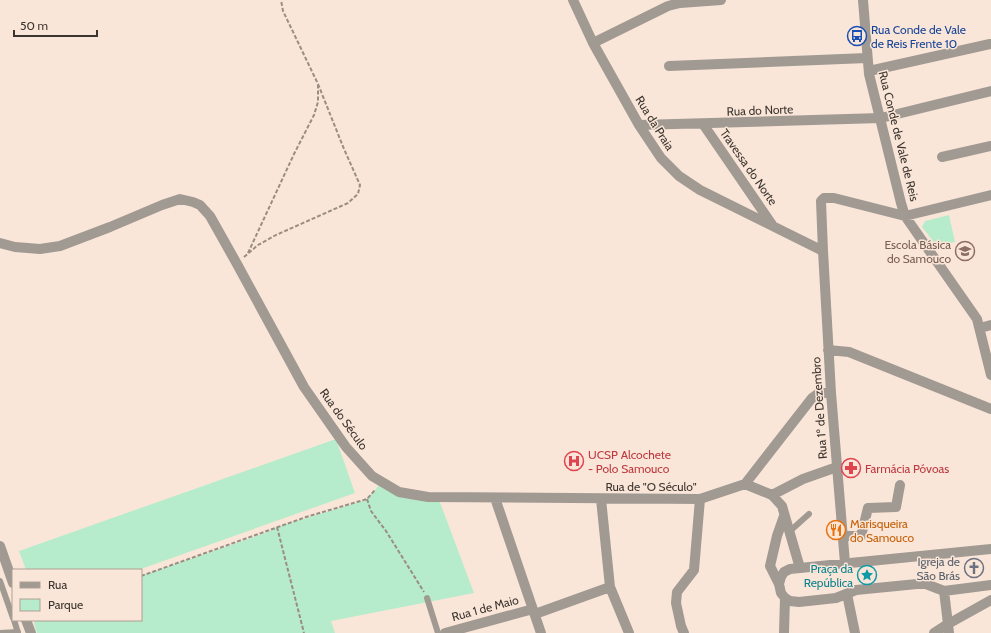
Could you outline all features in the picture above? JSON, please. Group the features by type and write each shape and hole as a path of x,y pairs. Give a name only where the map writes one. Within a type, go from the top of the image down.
{"street":[{"name":"Rua da Praia","path":"573,0 593,43 639,125 661,158 679,176 700,190 823,251"},
{"path":"593,43 678,2 721,0"},
{"name":"Rua Conde de Vale de Reis","path":"862,0 869,71 900,203 912,226 977,318 991,375"},
{"path":"869,71 990,44"},
{"path":"669,66 867,58"},
{"name":"Rua do Norte","path":"639,125 881,118 991,91"},
{"name":"Travessa do Norte","path":"703,124 773,226"},
{"path":"942,156 991,146"},
{"path":"906,216 991,195"},
{"name":"Rua 1º de Dezembro","path":"845,563 830,393 821,201 824,198 834,198 906,216"},
{"name":"Rua do Século","path":"0,243 14,247 40,249 60,246 180,199 200,205 205,210 237,264 304,387 346,447 372,476 399,492 428,498 495,498"},
{"path":"980,328 991,325"},
{"path":"828,350 849,352 991,409"},
{"path":"800,568 782,506 772,494 745,484 812,398 819,393 830,393"},
{"path":"772,494 803,479 837,467"},
{"name":"Rua de \"O Século\"","path":"495,498 700,500 745,484"},
{"path":"843,536 861,536 868,508 896,507 900,486"},
{"path":"495,498 542,633"},
{"path":"601,499 610,587 629,633"},
{"path":"684,633 676,602 677,592 694,570 700,500"},
{"path":"784,516 777,536 770,566 782,594 790,601 799,602 836,598 856,590 918,584 926,584 944,590 991,585"},
{"path":"0,546 12,580"},
{"path":"779,584 784,572 790,569 991,549"},
{"name":"Rua 1 de Maio","path":"445,633 471,630 534,612 610,587"},
{"path":"944,590 948,628"},
{"path":"847,594 856,633"},
{"path":"784,633 785,598"},
{"path":"934,633 948,628 991,600"},
{"path":"26,621 31,633"}],"lane":[{"path":"790,531 809,514"},
{"path":"0,581 12,616"},
{"path":"428,598 438,633"},
{"path":"0,633 18,632 14,621"}],"path":[{"path":"237,264 258,245 276,235 348,203 358,194 360,185 318,84 283,11 281,0"},
{"path":"247,254 314,115 318,102 318,84"},
{"path":"142,576 306,517 366,500 382,482"},
{"path":"366,500 371,511 386,531 428,598"},
{"path":"277,527 304,633"}],"green space":[{"path":"949,215 955,242 937,246 922,227 925,221"},
{"path":"336,439 355,493 141,569 26,569 19,551"},
{"path":"382,482 399,492 438,497 474,593 331,621 335,633 37,633 35,621 142,621 142,576 268,532 277,527 366,500"}],"place":[{"name":"Rua Conde de Vale de Reis Frente 10","path":"857,36"},
{"name":"Escola Básica do Samouco","path":"965,251"},
{"name":"UCSP Alcochete - Polo Samouco","path":"574,461"},
{"name":"Farmácia Póvoas","path":"851,468"},
{"name":"Marisqueira do Samouco","path":"836,530"},
{"name":"Igreja de São Brás","path":"974,568"},
{"name":"Praça da República","path":"867,575"}]}
